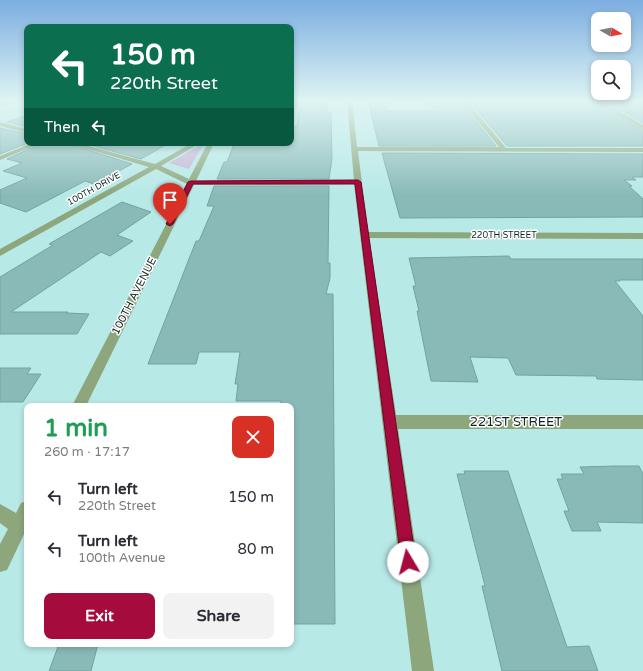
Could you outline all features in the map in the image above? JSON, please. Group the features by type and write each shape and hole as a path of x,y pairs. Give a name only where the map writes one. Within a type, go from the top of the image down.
{"street":[{"path":"352,132 364,235 424,671"},
{"path":"490,132 504,150"},
{"path":"0,158 30,146"},
{"path":"81,146 154,166 191,182 358,182"},
{"name":"100TH DRIVE","path":"0,253 191,146"},
{"name":"100TH AVENUE","path":"80,403 209,146"},
{"path":"354,149 643,150"},
{"name":"220TH STREET","path":"364,235 643,236"},
{"name":"221ST STREET","path":"389,422 643,422"},
{"path":"0,513 18,526"},
{"path":"0,563 24,515"}],"shaded area":[{"path":"199,146 202,146 189,169 169,163"}],"building":[{"path":"0,132 24,133 24,145 0,154"},
{"path":"294,132 331,132 332,159 329,179 217,179 224,162 227,162 233,146 294,146"},
{"path":"376,132 485,132 496,146 379,146"},
{"path":"495,132 643,132 643,146 507,146"},
{"path":"35,146 75,146 132,164 94,184 85,181 26,212 0,203 0,190 27,178 3,171 22,163 7,159"},
{"path":"94,146 164,146 141,159"},
{"path":"382,153 643,154 643,177 632,177 636,180 624,180 632,186 629,186 643,199 643,217 400,218"},
{"path":"214,186 329,186 328,263 330,263 330,278 326,294 333,294 335,624 294,624 294,403 281,403 281,401 236,401 238,384 235,384 240,352 199,352 196,364 148,364 196,241 199,241 214,206 207,206"},
{"path":"122,202 151,212 117,235 133,241 110,256 101,252 11,312 68,312 67,313 89,314 77,334 0,334 0,277 53,245 49,244"},
{"path":"509,256 511,259 643,259 643,280 615,281 643,316 643,380 597,379 596,376 516,375 508,358 470,357 478,382 431,381 417,311 419,311 413,286 416,286 409,258"},
{"path":"0,368 31,368 27,374 41,374 23,402 0,402"},
{"path":"639,466 643,474 643,523 597,522 601,531 572,531 564,511 569,511 557,479 563,479 561,474 584,474 580,467"},
{"path":"464,471 508,471 567,647 589,646 598,671 502,671 482,586 485,586 457,474 465,474"},
{"path":"58,647 97,647 91,671 49,671"}],"route":[{"path":"170,224 191,182 358,182 408,562"}]}
